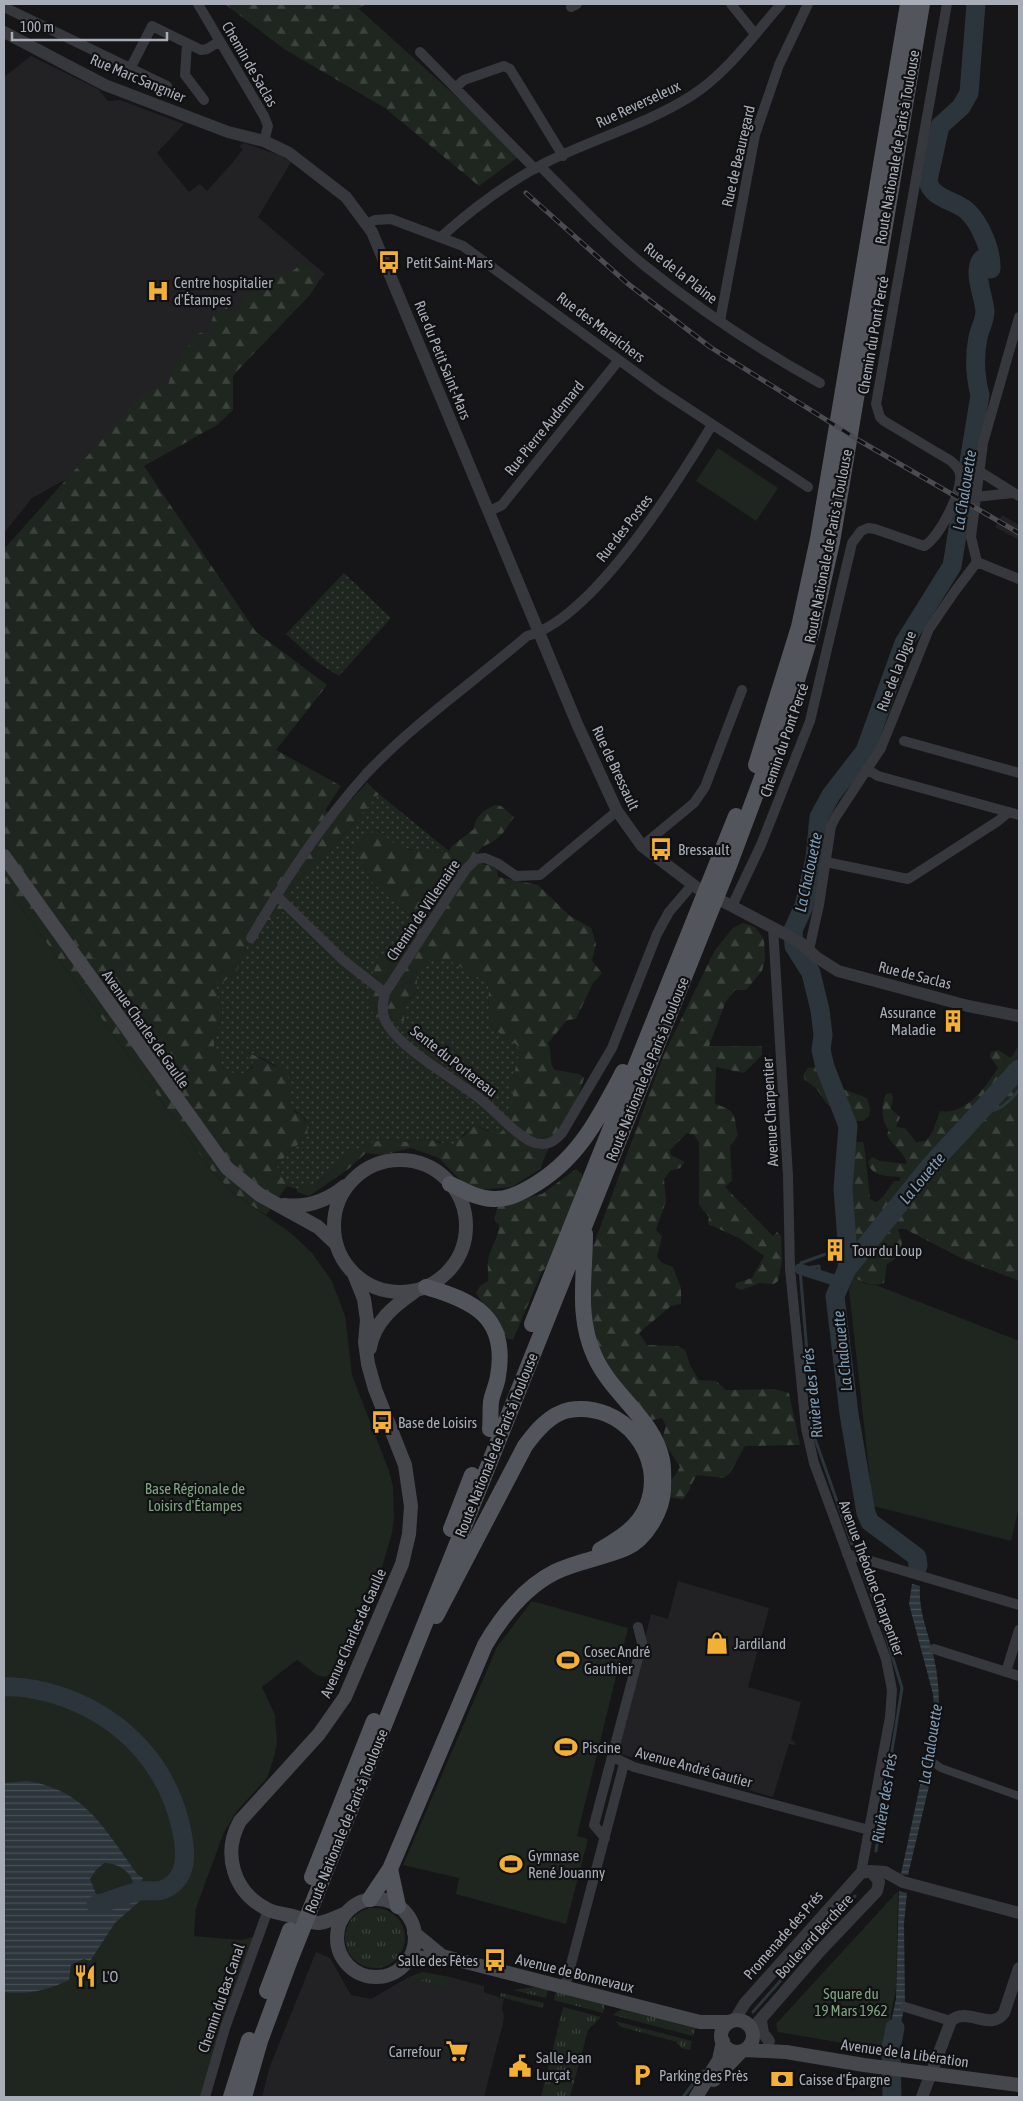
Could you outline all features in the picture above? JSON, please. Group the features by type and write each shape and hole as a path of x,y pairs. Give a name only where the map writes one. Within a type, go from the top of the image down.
{"main road":[{"name":"Route Nationale de Paris à Toulouse","path":"312,1892 490,1429 757,762 799,627 833,456 908,4"},
{"name":"Route Nationale de Paris à Toulouse","path":"231,2097 250,2037 414,1652 770,759 812,631 833,535 922,4"},
{"name":"Avenue Charles de Gaulle","path":"4,856 227,1168 246,1186 318,1226 336,1244"},
{"path":"490,1429 491,1402 498,1377 500,1354 490,1322 481,1310 464,1299 421,1289 385,1291 363,1282 346,1264 336,1244 335,1215 341,1196 352,1180 377,1164 405,1160 432,1168 450,1184 475,1196 494,1200 516,1195 543,1180 580,1147 594,1126 632,1056 645,1042"},
{"name":"Avenue Charles de Gaulle","path":"279,1205 299,1207 319,1203 352,1180"},
{"path":"421,1289 450,1269 463,1244 466,1221 464,1210 450,1184"},
{"path":"581,1561 628,1548 655,1520 663,1503 662,1460 649,1428 614,1389 594,1356 583,1318 584,1227"},
{"name":"Avenue Charles de Gaulle","path":"337,1941 318,1923 268,1910 244,1890 233,1871 230,1851 235,1830 248,1810 319,1734 345,1697 402,1564 409,1534 411,1506 405,1465 375,1389 368,1364 365,1342 366,1313 364,1300 354,1274"},
{"name":"Avenue Charles de Gaulle","path":"368,1364 371,1343 378,1326 391,1308 421,1289"},
{"path":"370,1899 390,1869 494,1629 505,1614 532,1588 554,1573 581,1561 628,1532 640,1519 647,1507 652,1490 652,1472 649,1456 640,1440 628,1426 614,1417 594,1411 568,1410 543,1424 525,1446 446,1601 414,1652"},
{"path":"390,1869 398,1906"},
{"path":"318,1923 344,1914 357,1903 370,1899 383,1899 398,1906 410,1919 414,1933 414,1946 401,1968 382,1976 367,1976 347,1964 341,1955 337,1941 338,1928 344,1914"},
{"name":"Avenue de Bonnevaux","path":"414,1933 442,1956"},
{"name":"Avenue de Bonnevaux","path":"408,1959 442,1956 700,2022 732,2022"},
{"name":"Route Nationale de Paris à Toulouse","path":"244,2097 285,1958"},
{"name":"Avenue de Bonnevaux","path":"700,2022 722,2039"},
{"path":"732,2022 746,2023 755,2027 752,2042 698,2097 719,2060 724,2029 732,2022"},
{"name":"Avenue de la Libération","path":"755,2027 768,2041 786,2052"},
{"path":"722,2039 731,2051 743,2051"},
{"name":"Avenue de la Libération","path":"743,2051 786,2052 880,2067 1019,2085"}],"street":[{"name":"Chemin de Saclas","path":"198,4 264,116 268,126 264,141"},
{"path":"731,4 755,34"},
{"name":"Rue Reverseleux","path":"441,237 477,205 499,189 538,167 653,116 692,96 718,75 781,4"},
{"name":"Rue de Beauregard","path":"720,321 758,125 779,65 808,4"},
{"name":"Chemin du Pont Percé","path":"728,904 761,845 810,721 852,543 856,536 868,528 924,546 930,543 948,514 960,482 957,467 951,461 884,421 876,404 947,4"},
{"path":"4,7 167,86"},
{"path":"130,69 152,26 201,50 220,41"},
{"name":"Rue Marc Sangnier","path":"4,32 105,85 143,101 228,132 264,141"},
{"path":"187,44 185,75 204,100"},
{"name":"Rue de la Plaine","path":"420,52 538,167 644,265 761,349 820,383"},
{"path":"455,88 464,80 504,66 510,69 521,84 563,156"},
{"name":"Rue du Petit Saint-Mars","path":"264,141 290,153 333,184 358,210 372,232 540,633"},
{"name":"Rue des Maraichers","path":"367,224 375,220 391,219 463,246 482,258 619,360 712,425 808,487"},
{"path":"1019,317 983,442 971,537 977,562 1019,579"},
{"name":"Rue Pierre Audemard","path":"490,511 502,505 619,360"},
{"name":"Rue des Postes","path":"250,938 318,831 367,773 418,726 527,636 548,630 597,587 656,512 712,425"},
{"path":"979,471 1017,494"},
{"path":"976,497 1017,494"},
{"name":"Rue de la Digue","path":"805,947 819,906 831,826 834,818 881,748 929,629 955,590 977,562"},
{"name":"Rue de Bressault","path":"540,633 578,726 617,811 642,846 696,887"},
{"path":"642,846 694,803 705,788 742,690"},
{"path":"904,741 1019,773"},
{"path":"868,770 878,776 1019,815"},
{"name":"Chemin de Villemaire","path":"385,994 466,869 476,859 485,858 497,863 516,876 540,875 617,811"},
{"path":"826,862 908,879 1009,812"},
{"name":"Sente du Portereau","path":"385,994 382,1008 384,1019 407,1045 479,1098 527,1139 545,1145 554,1142 572,1118 612,1048 657,934 669,912 696,887"},
{"path":"276,895 343,960 385,994"},
{"path":"728,904 773,927 805,947"},
{"name":"Avenue Charpentier","path":"773,927 788,1176 790,1269 793,1294"},
{"name":"Rue de Saclas","path":"805,947 838,971 865,980 968,1006 1019,1016"},
{"name":"Avenue Théodore Charpentier","path":"793,1294 806,1428 814,1463 886,1659 892,1690 890,1717 869,1830 866,1872"},
{"path":"847,1554 1019,1605"},
{"name":"Avenue André Gautier","path":"638,1627 642,1643 613,1753 617,1760 624,1764 869,1830"},
{"path":"1006,1672 1019,1630"},
{"path":"934,1649 1019,1676"},
{"path":"605,1838 594,1826 613,1753"},
{"path":"934,1763 941,1768 1019,1796"},
{"path":"566,1987 624,1764"},
{"path":"866,1872 886,1872 902,1882 1019,1913"},
{"path":"866,1872 879,1882 877,1891"},
{"name":"Promenade des Prés","path":"732,2022 745,2003 866,1872"},
{"path":"877,1891 886,1886 902,1882"},
{"name":"Boulevard Berchère","path":"755,2027 820,1951 877,1891"},
{"name":"Chemin du Bas Canal","path":"205,2097 225,2028 268,1910"},
{"path":"906,2007 953,2019 994,2022 999,2019 1019,1968"},
{"path":"922,2097 953,2019"}],"shaded area":[{"name":"Centre hospitalier d'Étampes","path":"31,56 98,89 108,101 120,100 184,124 157,153 189,192 200,184 207,191 234,161 243,149 239,146 244,143 279,155 291,162 258,217 325,274 208,404 133,452 59,483 32,498 4,533 4,77"},
{"path":"1002,515 1019,525 1019,540 995,527"},
{"path":"678,1581 769,1608 748,1687 801,1702 791,1740 795,1742 795,1745 789,1744 773,1797 617,1753 651,1614 668,1619"},
{"path":"316,1952 330,1958 351,1995 371,1999 409,1977 447,1987 450,1977 484,1986 484,1992 504,1999 502,2008 503,2023 484,2097 262,2097 270,2066"}],"green space":[{"path":"225,4 367,4 358,8 521,155 479,186 385,108 284,49"},
{"path":"301,264 309,266 319,281 310,295 233,375 233,410 217,425 144,466 256,632 327,685 276,750 341,786 325,810 335,817 367,783 379,794 320,862 301,878 285,910 272,921 257,916 237,971 216,988 219,1003 223,1008 214,1045 224,1070 243,1073 253,1067 241,1054 244,1050 285,1071 292,1081 294,1111 304,1118 308,1126 308,1135 283,1159 274,1163 280,1170 287,1186 266,1215 233,1193 212,1171 4,884 4,549 141,396 169,383 170,376 180,356 199,333 208,332 214,314 227,307 229,313 241,311 239,304 264,277 279,274 288,275"},
{"path":"718,448 778,488 756,521 696,481"},
{"path":"344,573 391,618 339,676 317,662 286,634"},
{"path":"379,794 449,851 430,852 399,846 376,830 355,844 355,850 372,882 408,914 417,919 390,956 378,957 370,987 372,1010 375,1017 381,1018 387,1015 394,1021 404,1021 404,1002 410,999 417,990 417,970 430,958 450,961 486,982 489,989 488,999 492,1028 517,1045 517,1064 509,1081 514,1099 508,1108 511,1122 499,1134 473,1125 453,1145 432,1140 376,1141 345,1156 325,1178 297,1189 287,1186 280,1170 274,1163 283,1159 308,1135 306,1119 287,1104 291,1092 290,1083 287,1075 273,1064 244,1050 242,1054 253,1061 249,1070 238,1074 224,1070 214,1045 223,1008 219,1003 216,988 237,971 257,916 272,921 285,910 291,891 301,877 320,862"},
{"path":"495,805 501,806 514,817 503,833 494,841 482,847 472,860 497,868 498,877 538,885 570,916 591,928 596,944 592,961 602,973 593,983 576,1019 567,1020 548,1043 555,1070 579,1074 584,1078 574,1109 553,1137 540,1169 512,1187 476,1190 462,1182 439,1158 411,1148 383,1155 366,1153 347,1170 309,1196 297,1192 297,1189 300,1187 325,1178 340,1160 352,1152 376,1141 432,1140 439,1143 464,1136 473,1125 488,1131 510,1115 508,1108 509,1081 515,1070 516,1045 492,1028 488,999 489,989 486,982 455,964 430,959 417,970 417,990 410,999 404,1002 404,1021 394,1021 390,1017 375,1017 370,1002 370,995 378,957 390,955 417,919 408,914 372,882 355,850 355,844 376,830 410,850 449,851 452,846 474,829 476,820 481,814"},
{"name":"Base Régionale de Loisirs d'Étampes","path":"4,884 212,1171 233,1193 291,1233 312,1253 332,1281 345,1316 352,1375 389,1471 393,1487 394,1518 392,1533 381,1571 339,1670 325,1677 317,1675 297,1660 262,1687 275,1715 277,1743 274,1757 267,1778 237,1811 224,1832 196,1908 194,1936 241,1940 253,1937 220,2028 200,2097 4,2097"},
{"path":"743,923 755,927 764,939 765,959 762,971 746,990 735,990 726,1001 709,1046 762,1046 762,1055 744,1073 716,1067 715,1104 731,1111 738,1135 730,1146 732,1181 725,1187 773,1236 777,1232 781,1236 782,1261 778,1281 774,1284 760,1283 741,1290 735,1287 736,1283 752,1278 764,1256 739,1238 708,1224 709,1217 699,1205 699,1142 694,1135 687,1133 670,1150 671,1155 685,1162 680,1168 670,1171 664,1179 666,1201 656,1230 662,1236 657,1257 662,1263 673,1267 681,1288 681,1304 671,1306 639,1333 647,1345 678,1346 685,1350 690,1365 699,1380 716,1381 726,1390 774,1389 789,1393 800,1445 745,1446 730,1473 724,1478 697,1475 683,1499 665,1497 669,1483 680,1467 662,1439 666,1426 662,1418 652,1420 629,1411 587,1328 588,1260 664,1054 715,950 733,928"},
{"path":"1019,1045 1019,1281 965,1260 905,1229 898,1229 902,1243 898,1257 887,1264 884,1283 868,1284 853,1277 854,1238 841,1218 834,1193 837,1186 852,1187 851,1166 841,1148 844,1142 863,1142 870,1199 876,1202 882,1198 894,1181 900,1181 900,1177 880,1175 872,1171 868,1162 872,1157 880,1161 907,1164 904,1156 887,1135 889,1130 884,1122 883,1113 883,1103 886,1094 891,1093 893,1097 891,1109 900,1117 896,1127 905,1128 916,1142 926,1141 933,1131 940,1111 958,1109 966,1105 981,1091 998,1068 990,1057 991,1052 998,1050 1011,1058"},
{"path":"817,1067 837,1087 867,1098 870,1108 869,1116 863,1121 857,1121 827,1104 816,1088 805,1080 803,1075 808,1068"},
{"path":"576,1169 582,1174 582,1178 550,1265 542,1271 513,1340 506,1338 476,1293 480,1286 488,1281 488,1260 499,1229 499,1225 494,1220 498,1205 542,1194"},
{"path":"853,1277 865,1284 876,1285 1019,1341 1019,1507 1011,1541 873,1506 849,1290"},
{"path":"532,1601 628,1628 577,1836 588,1839 566,1924 456,1894 459,1878 403,1865 497,1647"},
{"name":"Square du 19 Mars 1962","path":"898,1891 896,1989 884,2050 778,2032 776,2024"},
{"path":"369,1908 381,1908 392,1913 400,1921 405,1932 403,1950 392,1963 381,1968 369,1968 358,1963 350,1955 345,1944 345,1932 350,1921 358,1913"},
{"path":"423,1972 450,1977 447,1988 409,1977"},
{"path":"534,1987 548,1989 546,1998 513,1990"},
{"path":"556,1991 605,2004 603,2013 554,2000"},
{"path":"501,1993 544,2003 542,2008 500,1997"},
{"path":"563,2007 601,2017 588,2030 570,2097 541,2097"},
{"path":"621,2009 696,2027 693,2036 613,2015"},
{"path":"615,2021 692,2041 690,2050 681,2048 677,2042 621,2027"}],"water":[{"path":"912,1584 920,1586 922,1614 934,1658 938,1684 938,1723 933,1762 925,1759 934,1708 933,1694 909,1604"},
{"path":"925,1762 934,1765 908,1875 901,1874"},
{"path":"27,1781 65,1793 92,1814 138,1875 143,1878 139,1887 142,1899 115,1923 90,1961 84,1959 71,1965 69,1980 54,1987 29,1992 4,1992 4,1783","holes":["104,1863 111,1864 128,1873 133,1883 131,1896 125,1898 96,1894 90,1879"]},
{"path":"899,1891 907,1893 904,1923 905,2004 895,2052 885,2051 896,1999"}],"waterway":[{"name":"La Chalouette","path":"976,4 969,93 961,107 940,126 928,180 933,191 966,210 976,222 987,246 991,269"},
{"name":"La Chalouette","path":"918,1566 917,1557 870,1522 866,1513 849,1414 835,1296 847,1269 848,1254 843,1189 848,1126 825,1067 821,1050 823,1035 820,1010 811,973 794,946 793,930 804,906 815,858 819,817 831,795 865,751 904,643 952,566 980,395 976,374 976,352 985,311 978,270 982,259 990,257"},
{"name":"La Louette","path":"847,1269 930,1166 1019,1069"},
{"path":"979,1113 1002,1107 1019,1090"},
{"name":"Rivière des Prés","path":"826,1254 801,1263 800,1269 814,1436 852,1544"},
{"path":"800,1269 819,1266 820,1276 840,1282"},
{"path":"800,1269 840,1282"},
{"name":"Rivière des Prés","path":"863,1572 883,1626 902,1688 876,1851"},
{"path":"4,1687 26,1688 63,1697 85,1706 106,1718 141,1748 167,1787 176,1808 182,1832 185,1858 182,1871 175,1882 164,1889 140,1891 96,1905"},
{"name":"Rivière des Prés","path":"753,2012 855,1896"},
{"name":"La Chalouette","path":"892,2097 891,2048 895,2028"},
{"name":"Rivière des Prés","path":"683,2097 703,2071"}],"railway":[{"path":"526,193 627,283 710,347 860,441 1019,533"}],"place":[{"name":"Petit Saint-Mars","path":"389,262"},
{"name":"Centre hospitalier d'Étampes","path":"158,291"},
{"name":"Bressault","path":"661,849"},
{"name":"Assurance Maladie","path":"953,1021"},
{"name":"Tour du Loup","path":"835,1250"},
{"name":"Base de Loisirs","path":"382,1422"},
{"name":"Jardiland","path":"717,1643"},
{"name":"Cosec André Gauthier","path":"568,1660"},
{"name":"Piscine","path":"566,1747"},
{"name":"Gymnase René Jouanny","path":"511,1864"},
{"name":"Salle des Fêtes","path":"495,1960"},
{"name":"L'O","path":"85,1976"},
{"name":"Carrefour","path":"457,2051"},
{"name":"Salle Jean Lurçat","path":"520,2066"},
{"name":"Parking des Près","path":"642,2075"},
{"name":"Caisse d'Épargne","path":"782,2079"}]}
